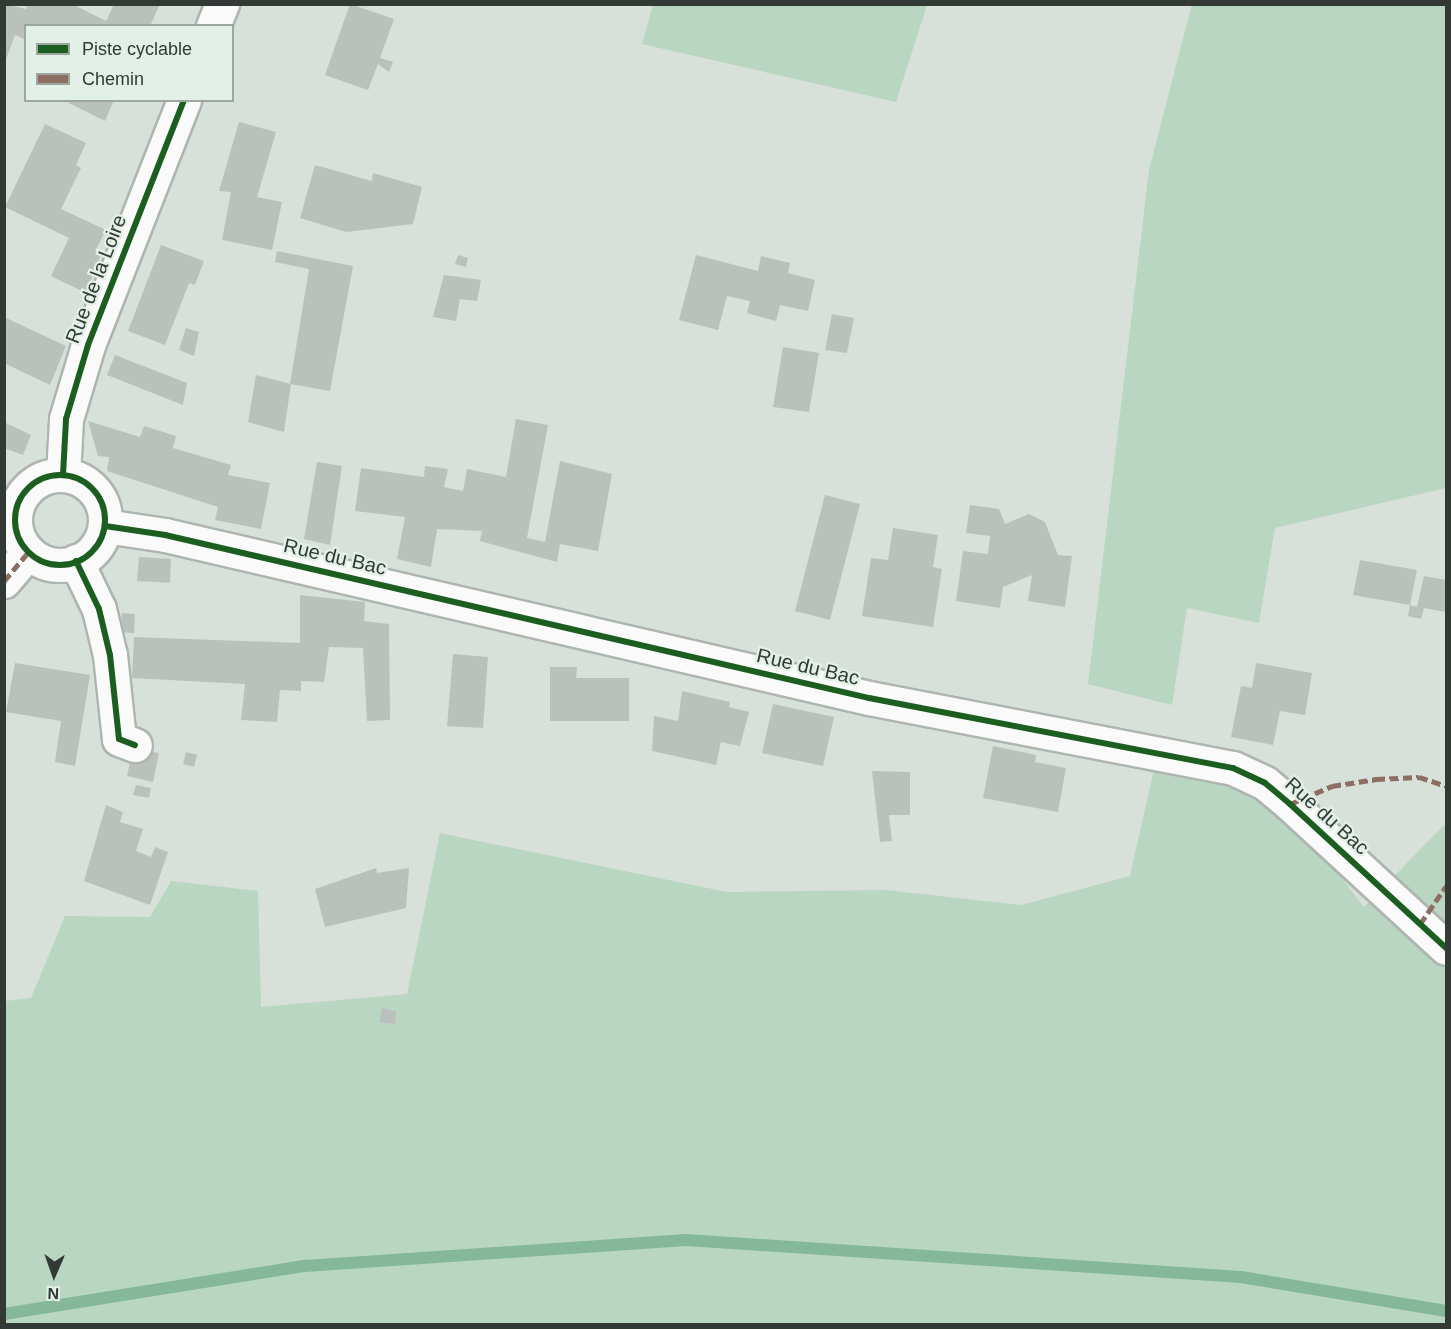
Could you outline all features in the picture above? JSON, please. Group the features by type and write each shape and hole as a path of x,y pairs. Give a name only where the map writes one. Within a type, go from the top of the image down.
{"street":[{"path":"214,24 222,4"},
{"name":"Rue de la Loire","path":"63,475 66,419 88,345 183,102"},
{"path":"63,475 95,492 105,526 92,551 76,561 51,564 28,552 10,508 37,481 63,475"},
{"name":"Rue du Bac","path":"105,526 176,538 869,698 1233,768 1265,783 1290,804 1446,948"},
{"path":"4,580 28,552"},
{"path":"76,561 99,609 110,655 118,739 135,745"}],"green space":[{"path":"653,4 927,5 896,102 642,44"},
{"path":"1192,4 1446,5 1446,488 1275,528 1259,623 1187,608 1172,705 1088,684 1149,170"},
{"path":"1156,760 1270,786 1364,907 1446,823 1446,1324 5,1324 5,1001 31,998 65,916 150,917 171,881 258,891 261,1007 407,994 440,833 727,892 886,890 1021,905 1130,876"}],"building":[{"path":"4,4 26,9 28,4 72,4 106,21 114,4 160,4 151,24 24,24 24,39 15,35 5,62"},
{"path":"350,4 394,19 380,58 393,62 389,72 378,64 368,90 325,75"},
{"path":"67,102 113,102 105,121"},
{"path":"239,122 276,132 257,197 282,202 272,250 222,240 231,192 219,191"},
{"path":"45,124 86,143 76,165 81,168 61,209 106,230 95,251 101,254 86,293 51,276 69,238 5,207"},
{"path":"315,165 372,181 373,173 422,187 413,224 346,232 300,218"},
{"path":"161,245 204,261 195,285 189,283 165,345 128,331"},
{"path":"277,251 353,266 330,391 290,384 309,269 275,262"},
{"path":"458,255 468,258 466,267 455,264"},
{"path":"696,255 758,271 761,256 790,263 788,273 815,280 808,311 780,305 776,321 747,313 750,301 727,296 718,330 679,320"},
{"path":"444,275 481,280 477,301 460,299 456,321 433,317"},
{"path":"832,314 854,318 847,353 825,350"},
{"path":"4,317 66,346 50,385 4,363"},
{"path":"186,328 199,332 194,356 179,350"},
{"path":"783,347 819,353 809,412 773,407"},
{"path":"115,355 187,383 183,405 107,375"},
{"path":"256,375 291,384 284,432 248,422"},
{"path":"516,419 548,425 527,538 545,542 560,461 612,474 598,551 560,544 557,562 480,541 482,531 437,529 431,567 397,559 405,517 355,511 361,468 424,477 425,466 448,469 444,487 463,491 467,469 506,477"},
{"path":"88,421 140,437 144,426 176,436 173,448 231,465 228,475 270,483 261,529 215,520 218,507 107,471 109,457 98,456"},
{"path":"4,422 31,435 23,455 4,448"},
{"path":"317,462 342,466 330,545 304,539"},
{"path":"825,495 860,504 830,620 795,611"},
{"path":"970,505 999,509 1005,524 1029,514 1045,522 1058,555 1072,556 1065,607 1028,601 1032,575 1003,587 1000,608 956,601 963,551 988,554 990,536 966,533"},
{"path":"893,528 938,535 933,567 942,569 933,627 862,616 871,558 888,560"},
{"path":"139,557 171,559 170,583 137,581"},
{"path":"1360,560 1417,570 1410,605 1353,595"},
{"path":"1424,576 1446,580 1446,612 1424,608 1421,619 1408,616 1410,605 1417,607"},
{"path":"300,595 365,602 364,621 389,624 390,720 367,721 363,648 329,647 324,682 301,681 301,691 280,690 277,722 241,720 245,684 132,678 134,637 300,643"},
{"path":"122,613 135,614 134,633 120,632"},
{"path":"453,654 488,657 483,728 447,726"},
{"path":"15,663 90,675 75,766 55,762 61,721 6,712"},
{"path":"1256,663 1312,673 1305,715 1280,711 1273,745 1231,737 1241,686 1252,688"},
{"path":"550,667 577,667 576,678 629,678 629,721 550,721"},
{"path":"682,691 730,702 729,707 749,712 740,746 721,742 716,765 652,751 654,716 678,721"},
{"path":"773,704 834,717 823,766 762,753"},
{"path":"993,746 1036,755 1035,762 1066,768 1058,812 983,798"},
{"path":"133,749 159,753 153,782 127,776"},
{"path":"186,752 197,755 194,767 183,764"},
{"path":"872,771 910,772 910,815 889,815 892,841 880,842"},
{"path":"136,785 151,788 149,798 133,795"},
{"path":"106,805 123,812 120,822 143,829 136,851 151,857 155,847 168,852 150,905 84,881"},
{"path":"376,868 377,873 409,868 406,908 325,927 315,889"},
{"path":"382,1008 396,1011 395,1024 379,1022"}],"waterway":[{"path":"4,1314 305,1266 686,1240 1241,1277 1446,1311"}],"marked path":[{"path":"4,581 28,552"},
{"path":"1290,804 1332,786 1376,779 1419,777 1446,786"},
{"path":"1420,924 1446,886"}],"cycle path":[{"path":"63,475 66,419 88,345 183,102"},
{"path":"60,475 85,483 97,495 105,520 97,545 85,557 60,565 35,557 23,545 15,520 23,495 35,483 60,475"},
{"path":"105,526 165,535 869,698 1233,768 1265,783 1290,804 1446,948"},
{"path":"76,561 99,609 110,655 119,739 135,745"}]}
